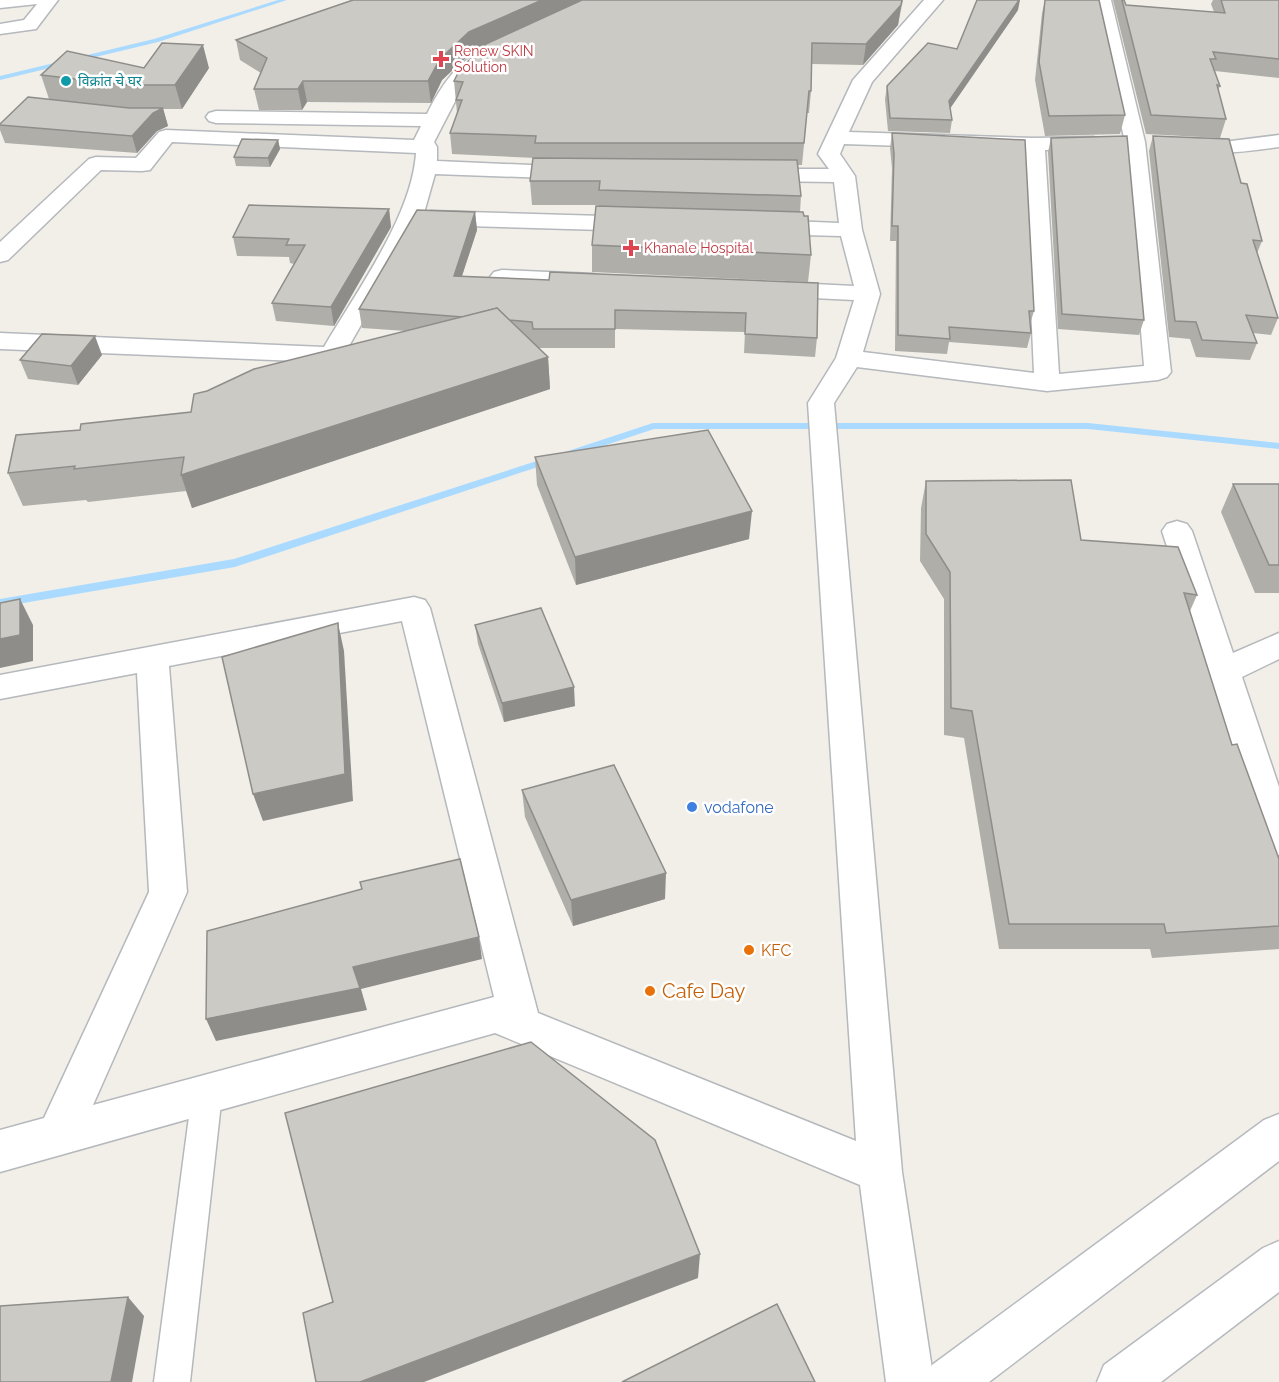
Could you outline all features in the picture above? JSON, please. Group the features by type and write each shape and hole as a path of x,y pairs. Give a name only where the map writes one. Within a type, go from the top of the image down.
{"street":[{"path":"0,3 33,0"},
{"path":"0,29 30,25 49,0"},
{"path":"910,1382 880,1172 821,403 849,358 868,294 851,230 844,176 830,154 863,80 934,0"},
{"path":"849,358 1047,383 1158,372 1135,142 1102,0"},
{"path":"280,380 332,355 411,218 426,157 422,146 451,86 479,59 511,44"},
{"path":"193,117 435,120"},
{"path":"0,255 11,232 96,163 142,165 166,136 593,173"},
{"path":"837,138 1034,144 1135,142 1230,147 1279,157"},
{"path":"1230,147 1279,141"},
{"path":"1034,144 1047,383"},
{"path":"736,175 844,176"},
{"path":"411,218 661,225"},
{"path":"744,227 851,230"},
{"path":"502,277 620,282"},
{"path":"750,288 868,294"},
{"path":"0,341 332,355"},
{"path":"1177,531 1279,840"},
{"path":"0,687 414,608 520,1025"},
{"path":"1223,672 1279,645"},
{"path":"57,1135 168,892 152,658"},
{"path":"0,1151 495,1015 880,1172"},
{"path":"949,1382 1279,1135"},
{"path":"1121,1382 1279,1264"}],"lane":[{"path":"172,1382 207,1094"}],"building":[{"path":"353,0 542,0 469,32 440,59 428,81 303,81 298,89 254,89 267,58 236,40"},
{"path":"582,0 902,0 901,5 866,44 812,43 811,91 809,91 804,143 535,143 536,136 450,133 462,100 456,100 463,82 454,81 460,69 486,44"},
{"path":"977,0 1019,0 949,101 952,120 890,118 887,86 928,43 957,49"},
{"path":"1045,0 1099,0 1125,115 1049,116 1039,62"},
{"path":"1122,0 1126,5 1225,13 1221,0 1279,0 1279,59 1213,52 1216,59 1210,59 1220,86 1217,85 1226,119 1151,115"},
{"path":"162,43 203,45 175,85 127,85 41,75 67,51 144,68"},
{"path":"28,97 129,108 163,108 153,113 132,136 0,125"},
{"path":"892,133 1025,140 1034,311 1029,311 1031,333 949,327 950,339 898,335 898,226 892,226 894,154"},
{"path":"1127,136 1144,320 1062,314 1051,138"},
{"path":"1153,136 1229,139 1241,183 1247,184 1262,241 1253,240 1278,318 1246,315 1257,343 1202,340 1196,322 1175,321"},
{"path":"242,139 278,140 268,158 234,157"},
{"path":"533,158 797,160 801,196 599,190 600,181 530,181"},
{"path":"249,205 389,209 331,307 272,303 305,245 286,245 289,239 233,237"},
{"path":"596,206 803,212 804,216 808,216 811,255 592,245"},
{"path":"417,210 475,212 454,276 549,280 550,272 818,283 817,338 745,334 746,313 615,310 615,329 533,329 532,322 509,320 497,308 463,317 359,309"},
{"path":"497,308 548,357 181,475 184,457 74,469 75,466 8,473 16,435 80,430 81,424 191,412 194,394 207,391 254,369"},
{"path":"42,334 95,336 71,366 20,360"},
{"path":"708,430 752,511 575,557 535,457"},
{"path":"1071,480 1081,540 1178,547 1197,595 1184,593 1232,745 1237,744 1279,859 1279,926 1166,933 1164,924 1009,924 972,711 951,708 950,572 926,534 926,481"},
{"path":"1233,484 1279,484 1279,565 1269,565"},
{"path":"20,599 20,635 0,639 0,603"},
{"path":"541,608 574,687 502,703 475,625"},
{"path":"338,623 345,774 253,794 222,657"},
{"path":"614,765 666,873 571,900 522,790"},
{"path":"460,859 479,937 353,967 360,988 206,1019 207,931 362,889 360,882"},
{"path":"531,1042 655,1140 700,1254 360,1382 316,1382 303,1313 333,1302 285,1113"},
{"path":"128,1297 111,1382 0,1382 0,1306"},
{"path":"777,1304 815,1382 622,1382"}],"waterway":[{"path":"0,78 156,41 284,0"},
{"path":"569,454 653,426 1088,426 1279,446"},
{"path":"0,603 235,563 549,460"}],"place":[{"name":"Renew SKIN Solution","path":"441,59"},
{"name":"विक्रांत चे घर","path":"66,81"},
{"name":"Khanale Hospital","path":"631,248"},
{"name":"vodafone","path":"692,807"},
{"name":"KFC","path":"749,950"},
{"name":"Cafe Day","path":"650,991"}]}
